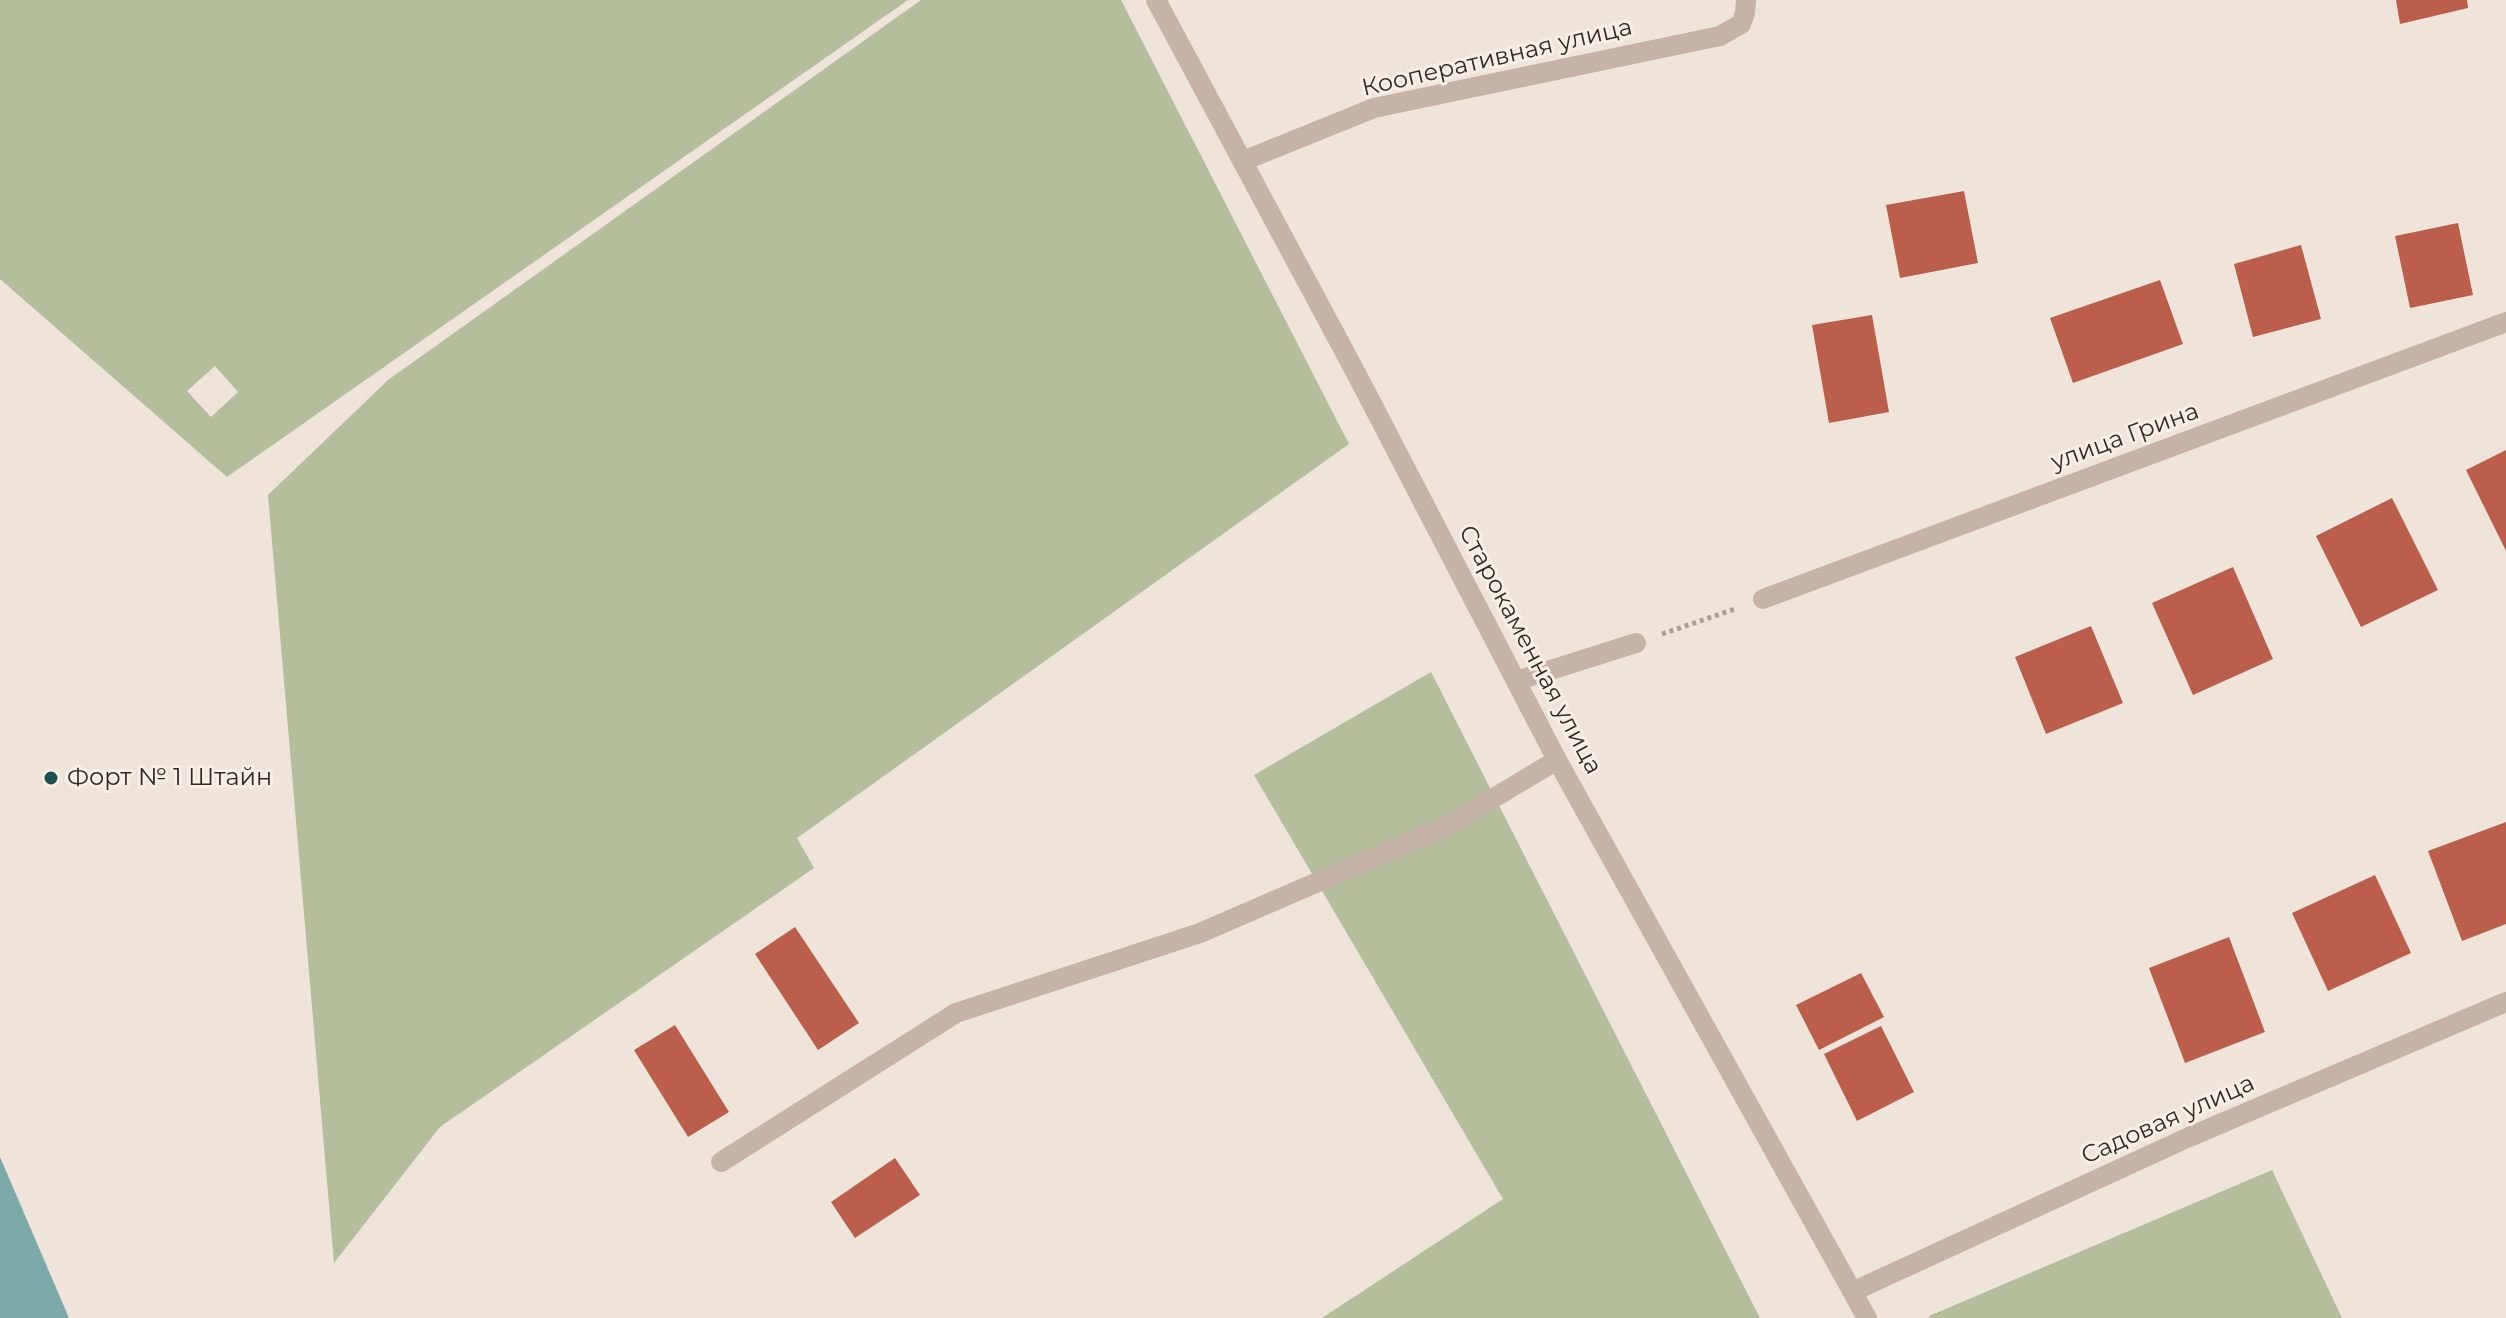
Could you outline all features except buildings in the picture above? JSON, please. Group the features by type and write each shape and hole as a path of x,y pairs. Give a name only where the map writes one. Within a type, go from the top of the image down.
{"street":[{"name":"Старокаменная улица","path":"1156,0 1557,760 1867,1318"},
{"name":"Кооперативная улица","path":"1243,161 1374,108 1720,36 1741,24 1746,0"},
{"name":"улица Грина","path":"1763,599 2506,322"},
{"path":"1516,681 1636,643"},
{"path":"721,1162 956,1013 1200,933 1447,826 1557,760"},
{"name":"Садовая улица","path":"1854,1291 2187,1138 2506,1002"}],"path":[{"path":"1636,643 1763,599"}],"green space":[{"path":"0,0 908,0 227,477 0,279","holes":["215,366 238,392 211,417 187,391"]},
{"path":"921,0 1121,0 1349,444 797,838 814,868 440,1127 334,1263 268,495 388,380"},
{"path":"1431,672 1760,1318 1322,1318 1503,1199 1254,775"},
{"path":"2272,1170 2342,1318 1929,1316"}],"water":[{"path":"0,1157 69,1318 0,1318"}],"place":[{"name":"Форт № 1 Штайн","path":"51,778"}]}
